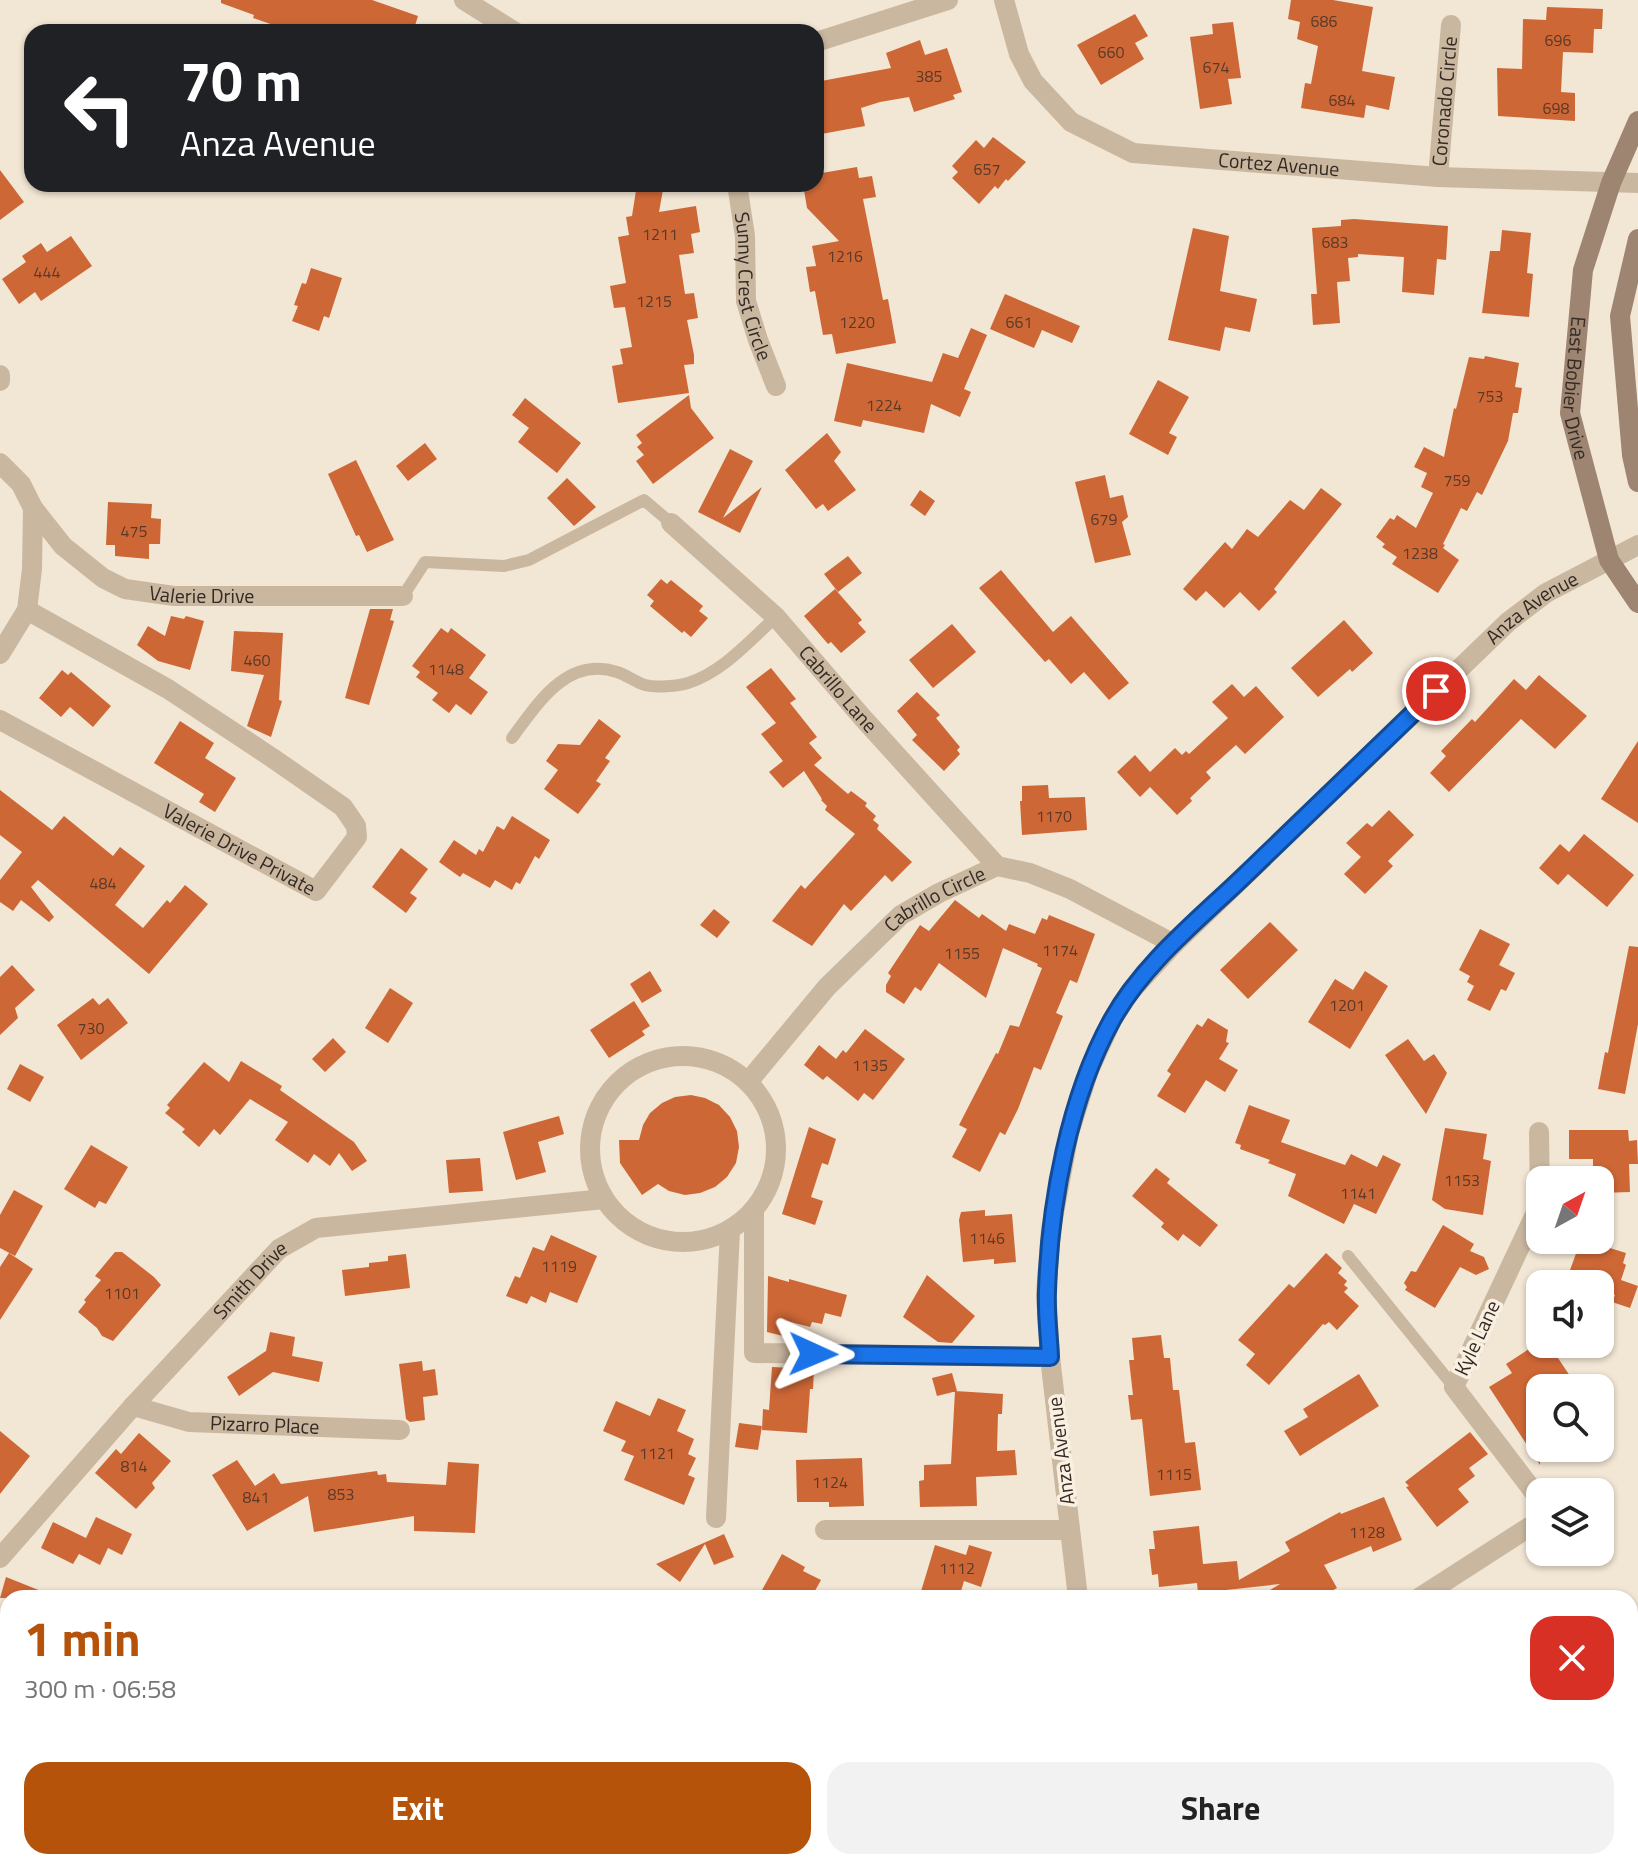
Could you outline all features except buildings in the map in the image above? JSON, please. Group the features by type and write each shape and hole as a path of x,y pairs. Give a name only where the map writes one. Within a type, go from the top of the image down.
{"main road":[{"name":"East Bobier Drive","path":"1638,121 1611,183 1583,270 1570,413 1609,560 1638,603"},
{"name":"East Bobier Drive","path":"1638,239 1620,316 1632,455 1638,482"}],"street":[{"path":"464,0 502,24"},
{"path":"824,39 948,0"},
{"name":"Cortez Avenue","path":"1004,0 1019,54 1033,81 1071,122 1133,153 1438,177 1638,183"},
{"name":"Coronado Circle","path":"1438,177 1451,25"},
{"name":"Sunny Crest Circle","path":"738,192 745,236 746,301 776,386"},
{"path":"0,375 0,381"},
{"name":"Valerie Drive","path":"0,463 21,484 33,508 63,546 103,578 125,589 174,596 403,596"},
{"path":"0,654 27,610 32,569 33,508"},
{"name":"Cabrillo Lane","path":"671,523 776,617 997,866"},
{"name":"Anza Avenue","path":"1077,1590 1050,1357 1046,1294 1051,1229 1069,1133 1089,1070 1112,1020 1129,993 1174,944 1508,622 1546,593 1638,545"},
{"name":"Valerie Drive Private","path":"0,720 316,891 357,837 356,826 343,807 307,782 168,689 27,610"},
{"name":"Cabrillo Circle","path":"748,1082 827,987 901,915 997,866 1030,873 1070,889 1174,944"},
{"path":"694,1056 723,1065 748,1082 765,1104 775,1131 776,1160 769,1187 754,1211 730,1231 703,1241 674,1243 647,1236 623,1221 604,1199 592,1172 589,1142 596,1112 613,1087 636,1068 664,1057 694,1056"},
{"name":"Kyle Lane","path":"1539,1132 1539,1166"},
{"name":"Smith Drive","path":"0,1558 133,1406 279,1249 316,1228 604,1199"},
{"path":"754,1211 754,1353 1050,1357"},
{"path":"716,1518 730,1231"},
{"name":"Kyle Lane","path":"1526,1232 1454,1387 1526,1482"},
{"name":"Pizarro Place","path":"133,1406 189,1422 400,1430"},
{"path":"1431,1590 1526,1529"},
{"path":"825,1530 1070,1530"}],"lane":[{"path":"403,596 425,562 504,566 529,560 644,500 671,523"},
{"path":"512,738 533,710 565,678 583,668 615,671 648,686 686,684 719,668 776,617"},
{"path":"1348,1256 1454,1387"}],"route":[{"path":"813,1354 1050,1357 1046,1294 1051,1229 1069,1133 1089,1070 1112,1020 1129,993 1174,944 1436,691"}]}
